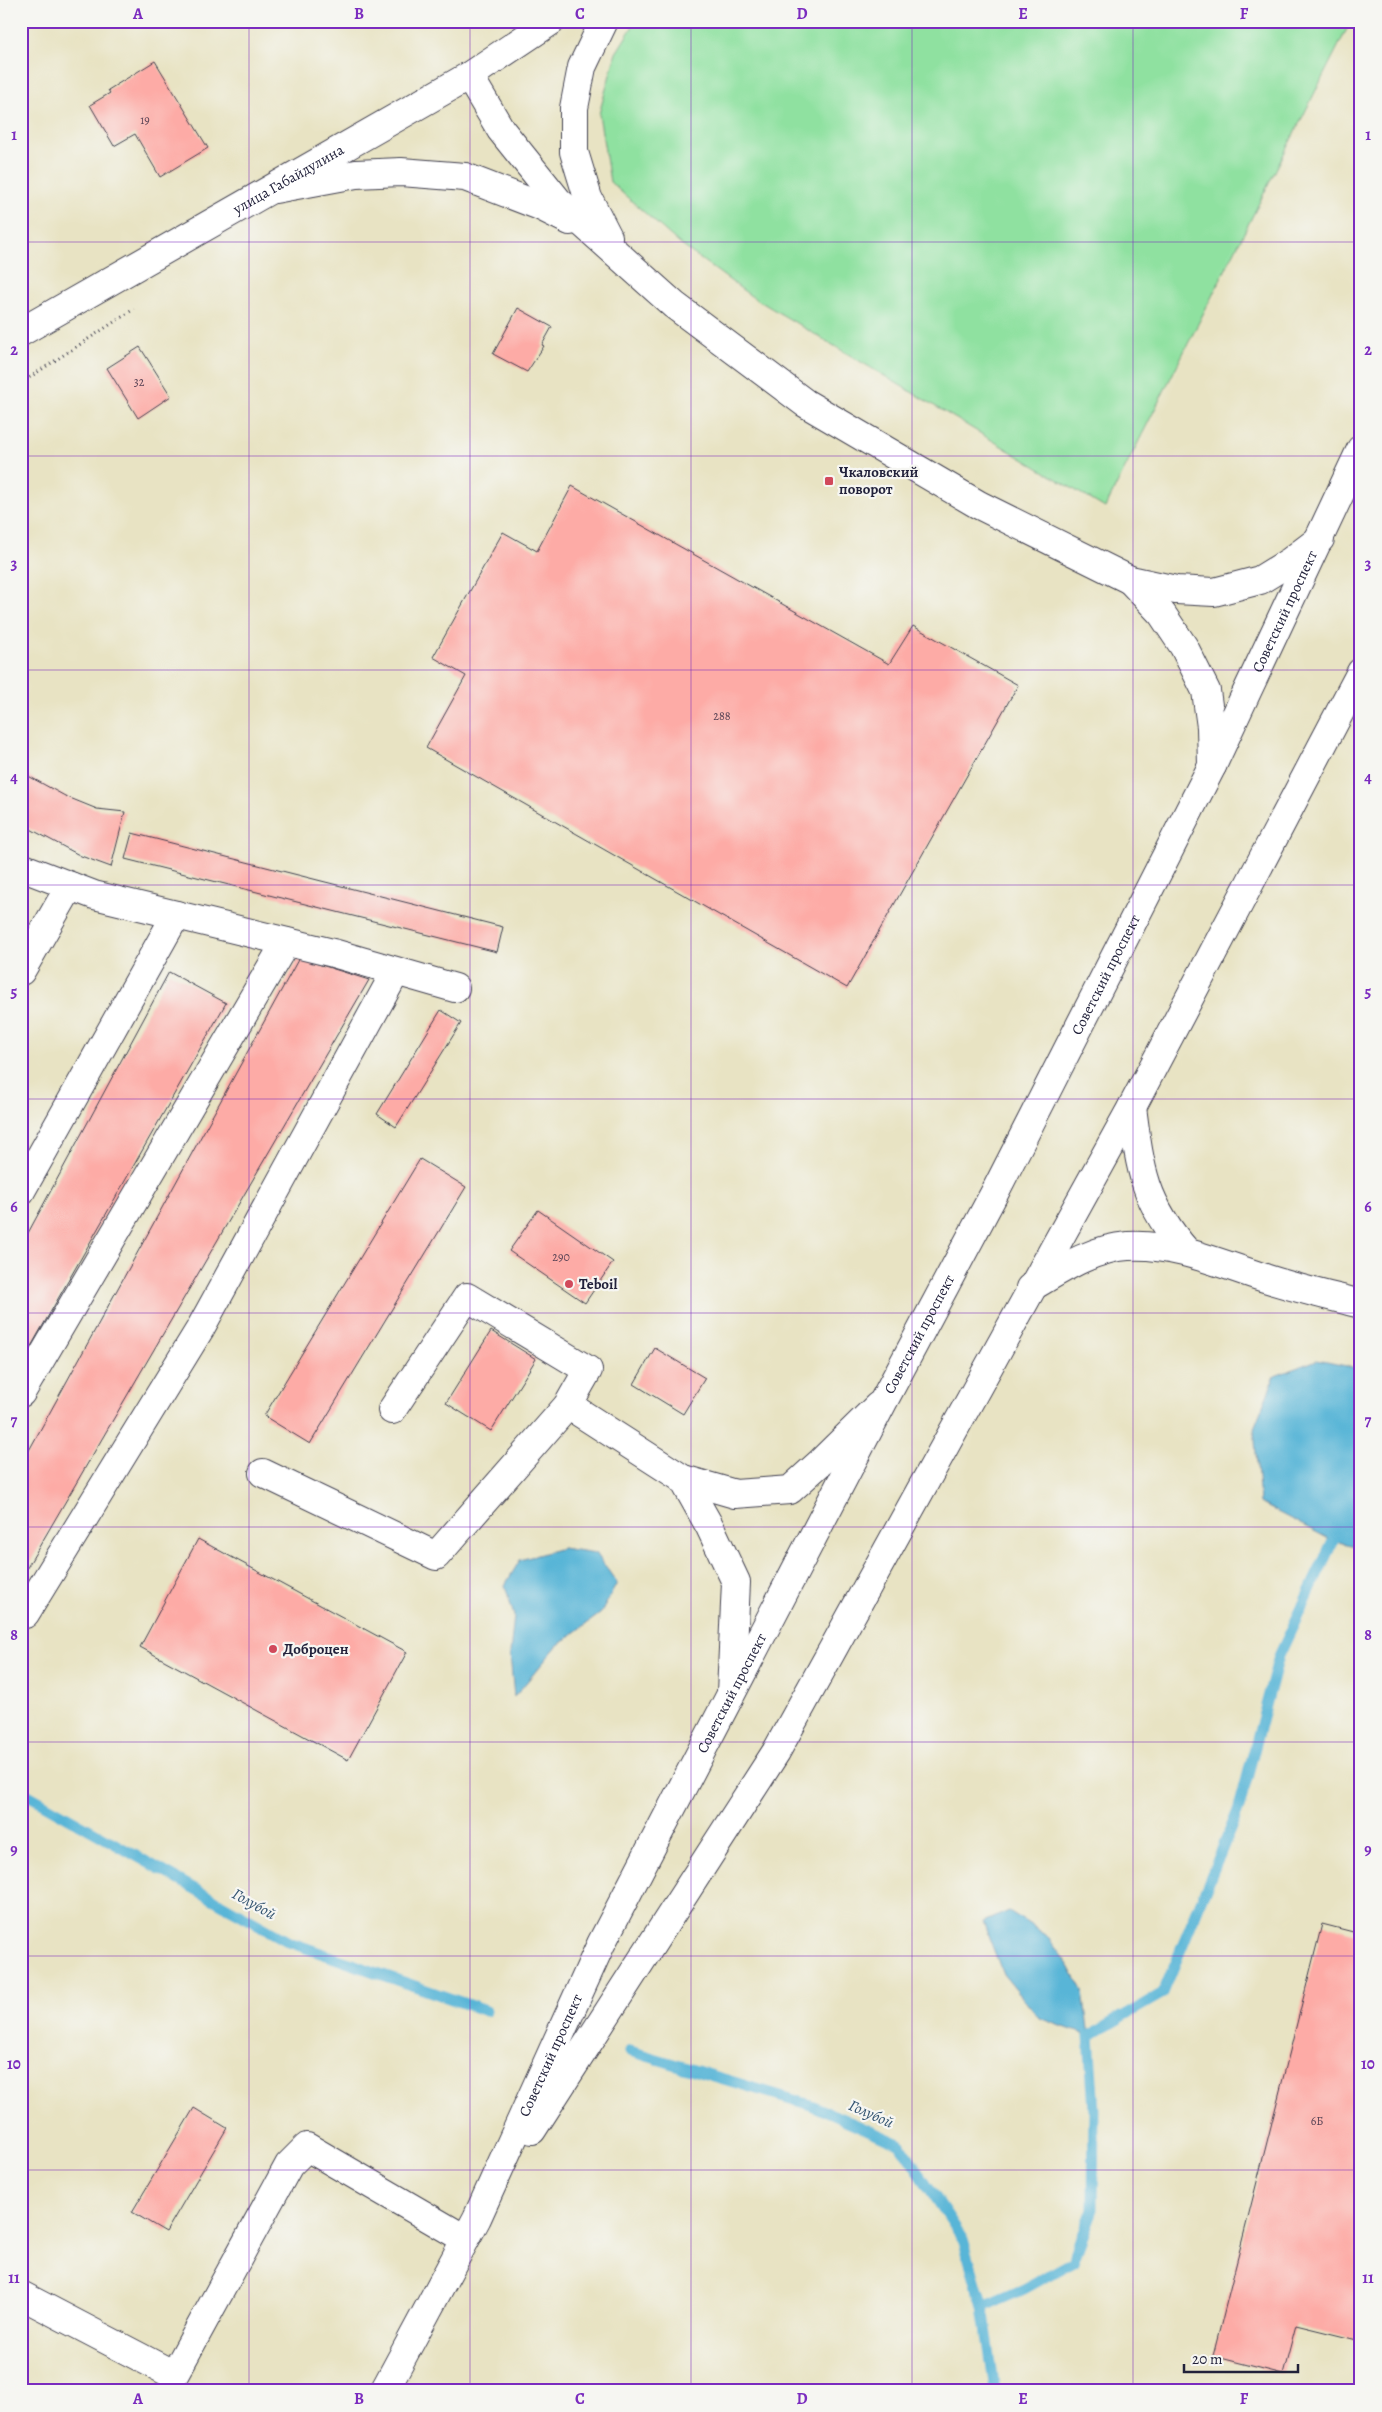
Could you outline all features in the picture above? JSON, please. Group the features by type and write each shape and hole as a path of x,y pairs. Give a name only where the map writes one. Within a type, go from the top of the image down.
{"main road":[{"name":"улица Габайдулина","path":"21,332 275,189 469,76 551,21"},
{"path":"604,21 582,67 574,108 574,152 588,198 616,254"},
{"path":"469,76 501,130 558,201 674,305 805,403 979,505 1130,580 1176,590 1214,592 1260,580 1320,539"},
{"path":"275,189 356,174 401,172 465,177 540,206 593,232"},
{"name":"Советский проспект","path":"384,2391 471,2228 601,1944 731,1692 995,1192 1212,766 1361,449"},
{"path":"1130,580 1162,614 1184,647 1206,692 1211,727 1212,766"},
{"name":"Советский проспект","path":"471,2228 633,1970 776,1752 1030,1288 1132,1107 1361,672"},
{"path":"21,867 94,895 286,942 394,973 455,988"},
{"path":"21,971 70,886"},
{"path":"21,1191 176,915"},
{"path":"21,1393 286,942"},
{"path":"21,1613 25,1614 200,1329 394,973"},
{"path":"1132,1107 1140,1166 1153,1202 1166,1228 1188,1252"},
{"path":"1030,1288 1066,1266 1097,1253 1127,1246 1155,1247 1188,1252 1271,1280 1361,1304"},
{"path":"263,1473 436,1556 568,1405 588,1370 467,1297 392,1410"},
{"path":"568,1405 683,1479 735,1494 790,1490 822,1462 883,1402"},
{"path":"683,1479 710,1527 736,1582 731,1692"},
{"path":"21,2295 174,2375 289,2165 307,2147 471,2228"}],"green space":[{"path":"636,21 1351,21 1105,508 751,296 680,244 610,182 599,114 616,53"}],"water":[{"path":"1317,1360 1361,1369 1361,1547 1333,1541 1260,1503 1254,1428 1275,1376"},
{"path":"562,1548 596,1553 617,1583 601,1613 557,1646 514,1697 510,1654 514,1616 505,1585 520,1560"},
{"path":"1009,1911 1046,1935 1069,1966 1083,1992 1089,2036 1039,2018 1003,1974 983,1922"}],"building":[{"path":"155,61 208,148 160,177 135,134 114,146 90,105 110,93 108,90"},
{"path":"518,308 552,327 542,345 544,346 527,372 493,354"},
{"path":"140,347 171,396 138,418 107,368"},
{"path":"572,486 889,664 913,626 1018,685 847,988 426,748 466,676 433,657 503,532 537,551"},
{"path":"21,772 65,796 97,809 125,812 111,867 81,856 21,824"},
{"path":"132,833 503,927 497,952 125,859"},
{"path":"299,958 369,980 21,1578 21,1465"},
{"path":"169,972 226,1003 21,1364 21,1246"},
{"path":"441,1010 461,1023 396,1127 377,1114"},
{"path":"420,1159 466,1187 310,1444 264,1416"},
{"path":"538,1210 613,1262 585,1303 509,1251"},
{"path":"491,1331 536,1359 491,1431 446,1403"},
{"path":"655,1348 705,1378 683,1414 634,1384"},
{"name":"Доброцен","path":"198,1539 407,1652 348,1760 140,1647"},
{"path":"1322,1924 1361,1934 1361,2341 1296,2325 1283,2374 1213,2356"},
{"path":"194,2108 227,2128 166,2232 132,2212"}],"waterway":[{"path":"983,2307 1024,2289 1073,2262 1093,2209 1094,2110 1089,2036 1163,1993 1239,1808 1279,1656 1333,1541"},
{"name":"Голубой","path":"21,1791 289,1942 486,2011"},
{"name":"Голубой","path":"630,2051 811,2105 900,2144 963,2239 983,2307 995,2391"}],"place":[{"name":"Чкаловский поворот","path":"829,481"},
{"name":"Teboil","path":"569,1284"},
{"name":"Доброцен","path":"273,1649"}]}
